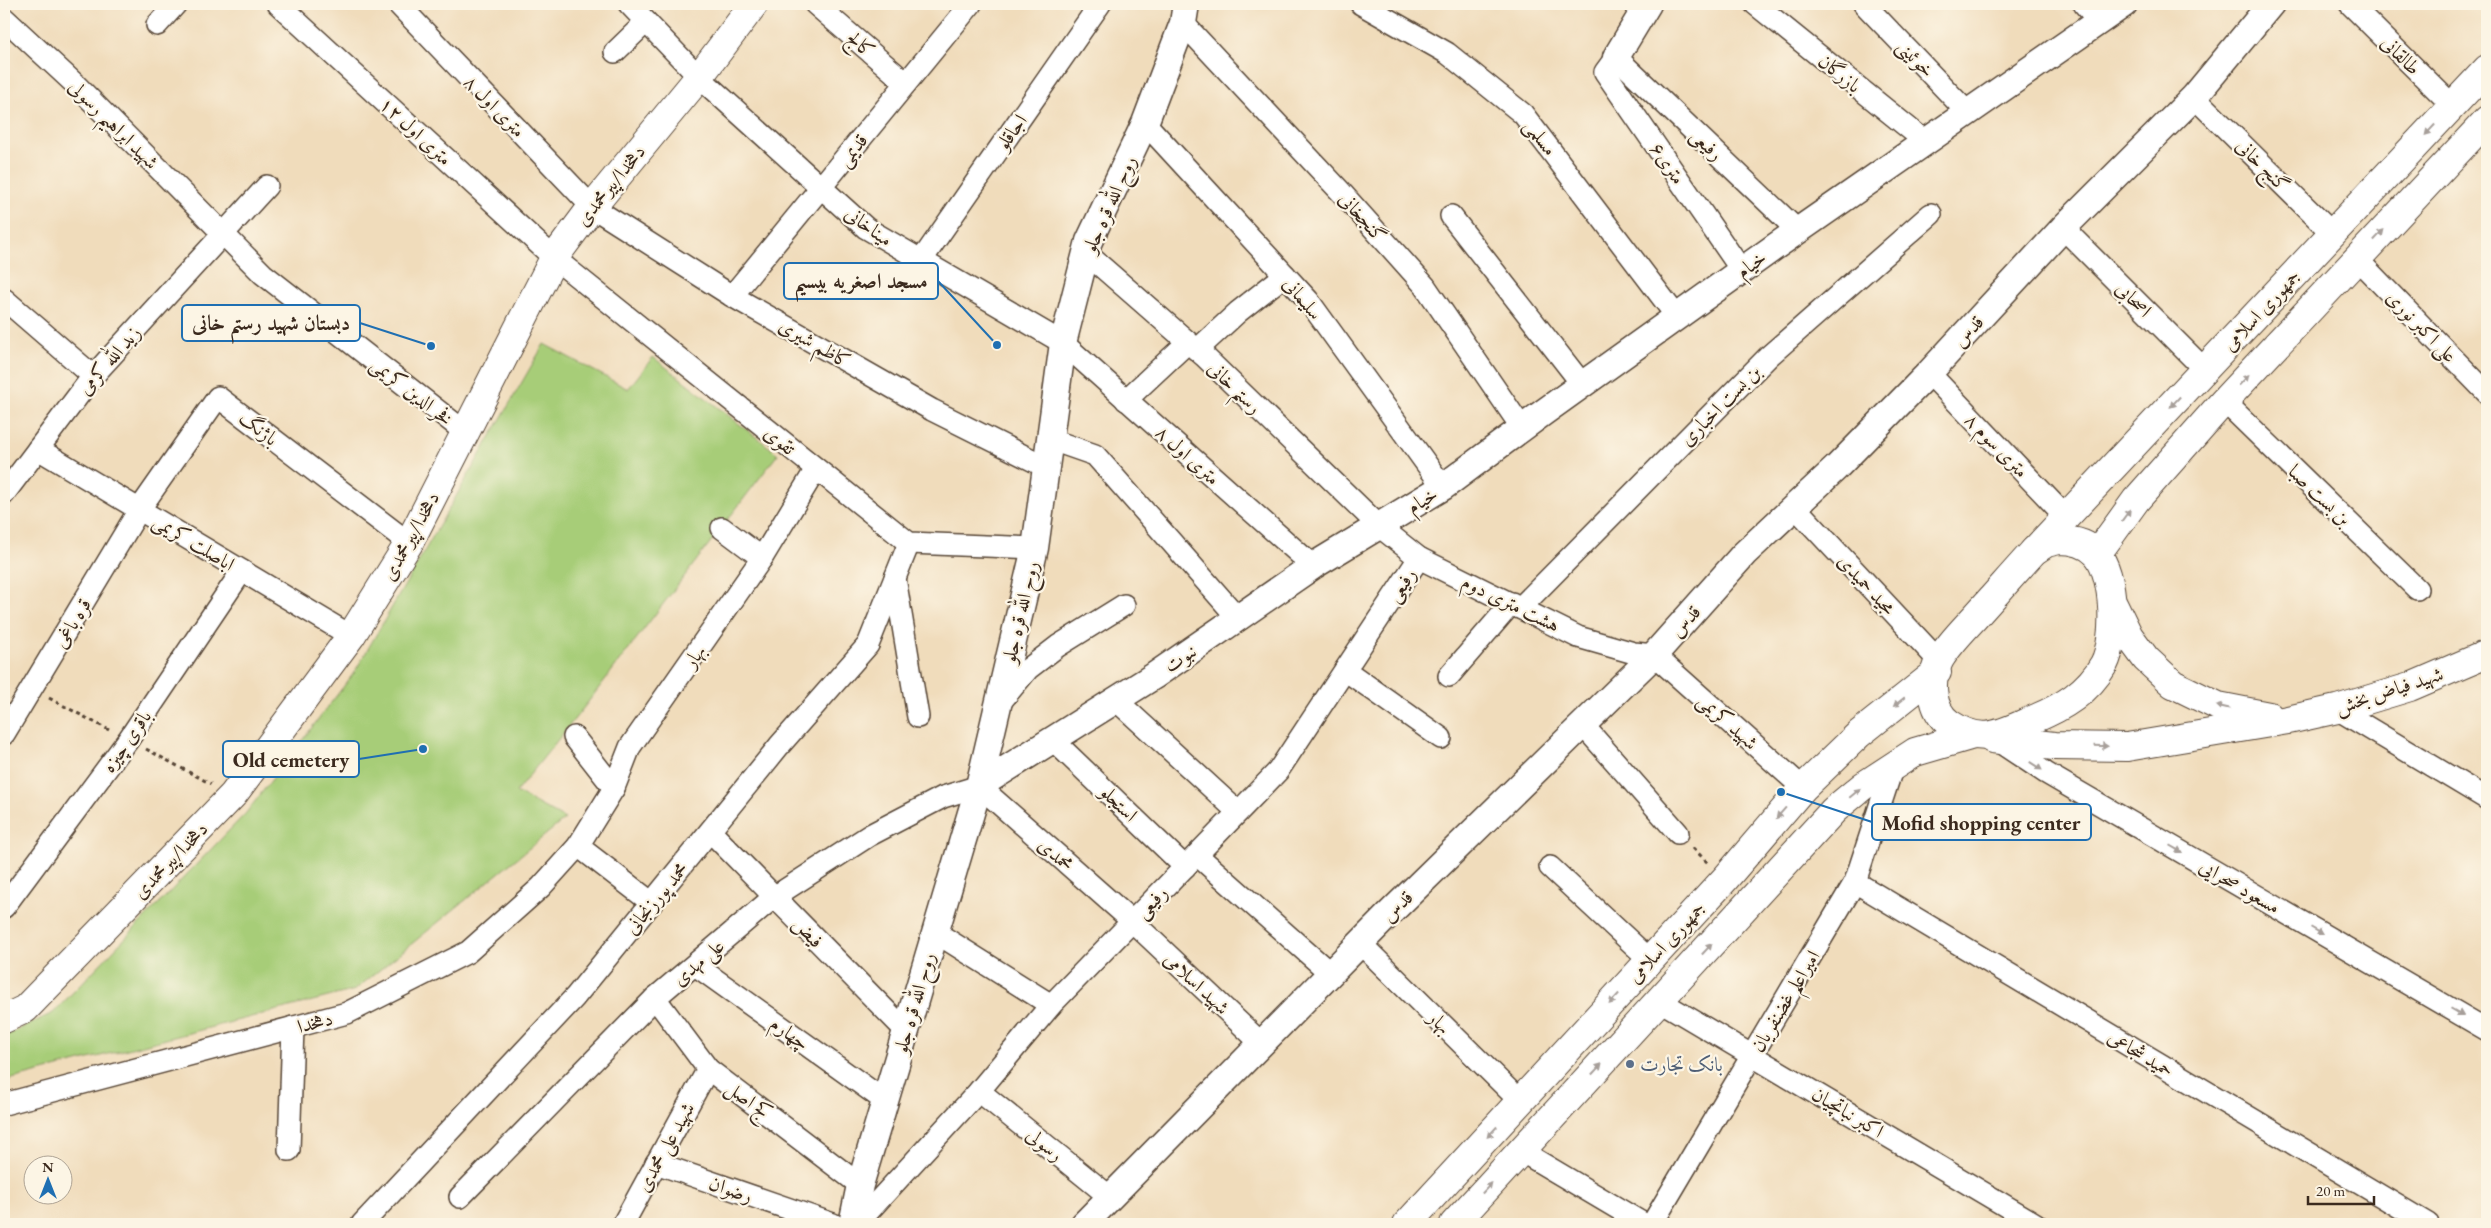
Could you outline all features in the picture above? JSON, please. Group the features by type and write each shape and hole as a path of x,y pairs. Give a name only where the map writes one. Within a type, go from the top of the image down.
{"main road":[{"name":"دهخدا/پیرمحمدی","path":"4,1020 25,1009 233,795 350,636 409,543 554,258 592,207 699,77 754,4"},
{"name":"جمهوری اسلامی","path":"1407,1224 1725,879 1802,788 1859,734 1938,666 1956,638 2034,551 2487,69"},
{"name":"جمهوری اسلامی","path":"2096,554 2136,500 2224,401 2357,259 2484,131"},
{"path":"2034,551 2046,543 2059,540 2073,540 2086,545 2096,554 2104,566 2112,600 2129,636 2146,659 2173,684 2218,706 2288,720"},
{"name":"جمهوری اسلامی","path":"1454,1224 1834,810 1863,786 1915,752 1984,737 2020,725 2065,706 2082,692 2104,663 2112,635 2112,600"},
{"name":"شهید فیاض بخش","path":"1984,737 2054,746 2127,747 2288,720 2337,709 2410,687 2487,654"},
{"path":"1938,666 1933,688 1934,704 1943,718 1960,731 1984,737"}],"street":[{"path":"157,25 176,4"},
{"name":"۱۲ متری اول","path":"278,4 554,258"},
{"name":"۸ متری اول","path":"398,4 592,207"},
{"name":"میناخانی","path":"629,4 699,77 866,228 1063,343"},
{"name":"کالج","path":"815,4 906,83"},
{"name":"قدیمی","path":"732,296 971,4"},
{"name":"اجاقلو","path":"921,261 1100,4"},
{"name":"مسلمی","path":"1363,4 1447,53 1523,114 1676,317"},
{"path":"1616,56 1648,4"},
{"name":"بازرگان","path":"1755,4 1926,142"},
{"name":"خوئینی","path":"1864,4 1968,113"},
{"name":"خیام","path":"1379,526 1443,487 1582,384 1798,230 1968,113 2092,12 2124,4"},
{"name":"قدس","path":"1084,1224 1360,943 1654,655 1744,554 1836,468 1928,373 2063,228 2194,96 2271,4"},
{"name":"طالقانی","path":"2350,4 2453,106"},
{"name":"روح الله قره جلو","path":"852,1224 860,1185 979,786 1035,548 1063,343 1089,241 1145,123 1185,14"},
{"name":"گنجخانی","path":"1185,14 1340,192 1425,286 1522,428"},
{"name":"شهید ابراهیم رسولی","path":"4,18 75,84 222,233"},
{"path":"615,52 646,22"},
{"name":"رفیعی","path":"1616,56 1798,230"},
{"name":"۶متری","path":"1616,56 1605,72 1742,271"},
{"name":"گنج خانی","path":"2194,96 2332,234"},
{"name":"سلیمانی","path":"1145,123 1308,300 1443,487"},
{"name":"زید الله کرمی","path":"4,494 94,376 222,233 267,186"},
{"name":"کاظم شیری","path":"592,207 732,296 932,410 1046,467"},
{"name":"بن بست اخباری","path":"1449,676 1516,605 1769,356 1931,214"},
{"path":"1450,216 1582,384"},
{"name":"اصحابی","path":"2063,228 2205,370"},
{"name":"فخر الدین کریمی","path":"222,233 263,274 465,432"},
{"name":"رستم خانی","path":"1086,253 1193,346 1379,526"},
{"name":"تقوی","path":"554,258 909,543"},
{"name":"علی اکبر نوری","path":"2357,259 2487,393"},
{"path":"1126,400 1285,275"},
{"path":"4,299 94,376"},
{"name":"۸ متری اول","path":"1063,343 1313,566"},
{"name":"۸ متری سوم","path":"1928,373 2066,517"},
{"name":"باژنگ","path":"139,510 218,396 409,543"},
{"name":"بن بست صبا","path":"2224,401 2416,589"},
{"path":"1050,439 1095,455 1238,618"},
{"name":"اباصلت کریمی","path":"38,449 350,636"},
{"name":"بهار","path":"578,846 614,788 630,747 762,558 816,469"},
{"name":"مجید حمیدی","path":"1795,507 1938,666"},
{"name":"قره باغی","path":"4,734 139,510"},
{"name":"هشت متری دوم","path":"1379,526 1419,558 1578,637 1634,653 1654,655"},
{"name":"نبوت","path":"979,786 1116,700 1313,566 1379,526"},
{"path":"722,528 762,558"},
{"path":"909,543 1035,548"},
{"name":"محمد پورزنجانی","path":"362,1224 575,996 711,832 779,746 868,645 909,543"},
{"name":"رفیعی","path":"857,1224 979,1091 1051,1005 1278,771 1419,558"},
{"name":"باقری چیزه","path":"4,907 128,740 242,571"},
{"path":"895,578 918,717"},
{"path":"998,705 1036,663 1058,646 1124,605"},
{"name":"شهید کریمی","path":"1654,655 1802,788"},
{"path":"1345,670 1441,738"},
{"path":"1116,700 1238,812"},
{"path":"2337,709 2487,799"},
{"path":"1582,724 1678,833"},
{"path":"574,737 614,788"},
{"name":"مسعود صحرایی","path":"1984,737 2487,1030"},
{"name":"استجلو","path":"1053,740 1191,861 1330,973"},
{"name":"امیراعلم غضنفریان","path":"1652,1224 1855,882 1893,766"},
{"name":"علی مهدی","path":"460,1197 655,998 774,897 870,835 943,797 979,786"},
{"name":"محمدی","path":"979,786 1132,921"},
{"name":"فیض","path":"711,832 906,1031"},
{"path":"578,846 652,903"},
{"name":"دهخدا","path":"4,1104 347,1013 468,952 541,887 578,846"},
{"path":"1550,867 1650,960"},
{"name":"حمید شجاعی","path":"1855,882 2428,1224"},
{"name":"شهید اسلامی","path":"1132,921 1262,1044"},
{"path":"935,932 1051,1005"},
{"name":"بهار","path":"1360,943 1520,1101"},
{"name":"چهارم","path":"695,965 885,1101"},
{"name":"کج اصل","path":"655,998 708,1069 860,1185"},
{"name":"اکبر نباتچیان","path":"1660,1000 2036,1224"},
{"path":"289,1150 293,1027"},
{"name":"شهید علی محمدی","path":"623,1224 708,1069"},
{"name":"رسولی","path":"979,1091 1110,1197"},
{"path":"1521,1152 1644,1224"},
{"name":"رضوان","path":"656,1163 833,1224"}],"path":[{"path":"1678,833 1725,879"}],"green space":[{"path":"544,344 628,389 653,357 778,454 585,706 516,792 565,819 355,990 4,1081 4,1036 53,1013 246,813 354,673"}],"place":[{"name":"مسجد اصغریه بیسیم","path":"997,345"},
{"name":"دبستان شهید رستم خانی","path":"431,346"},
{"name":"Old cemetery","path":"423,749"},
{"name":"Mofid shopping center","path":"1781,792"},
{"name":"بانک تجارت","path":"1630,1064"}]}
